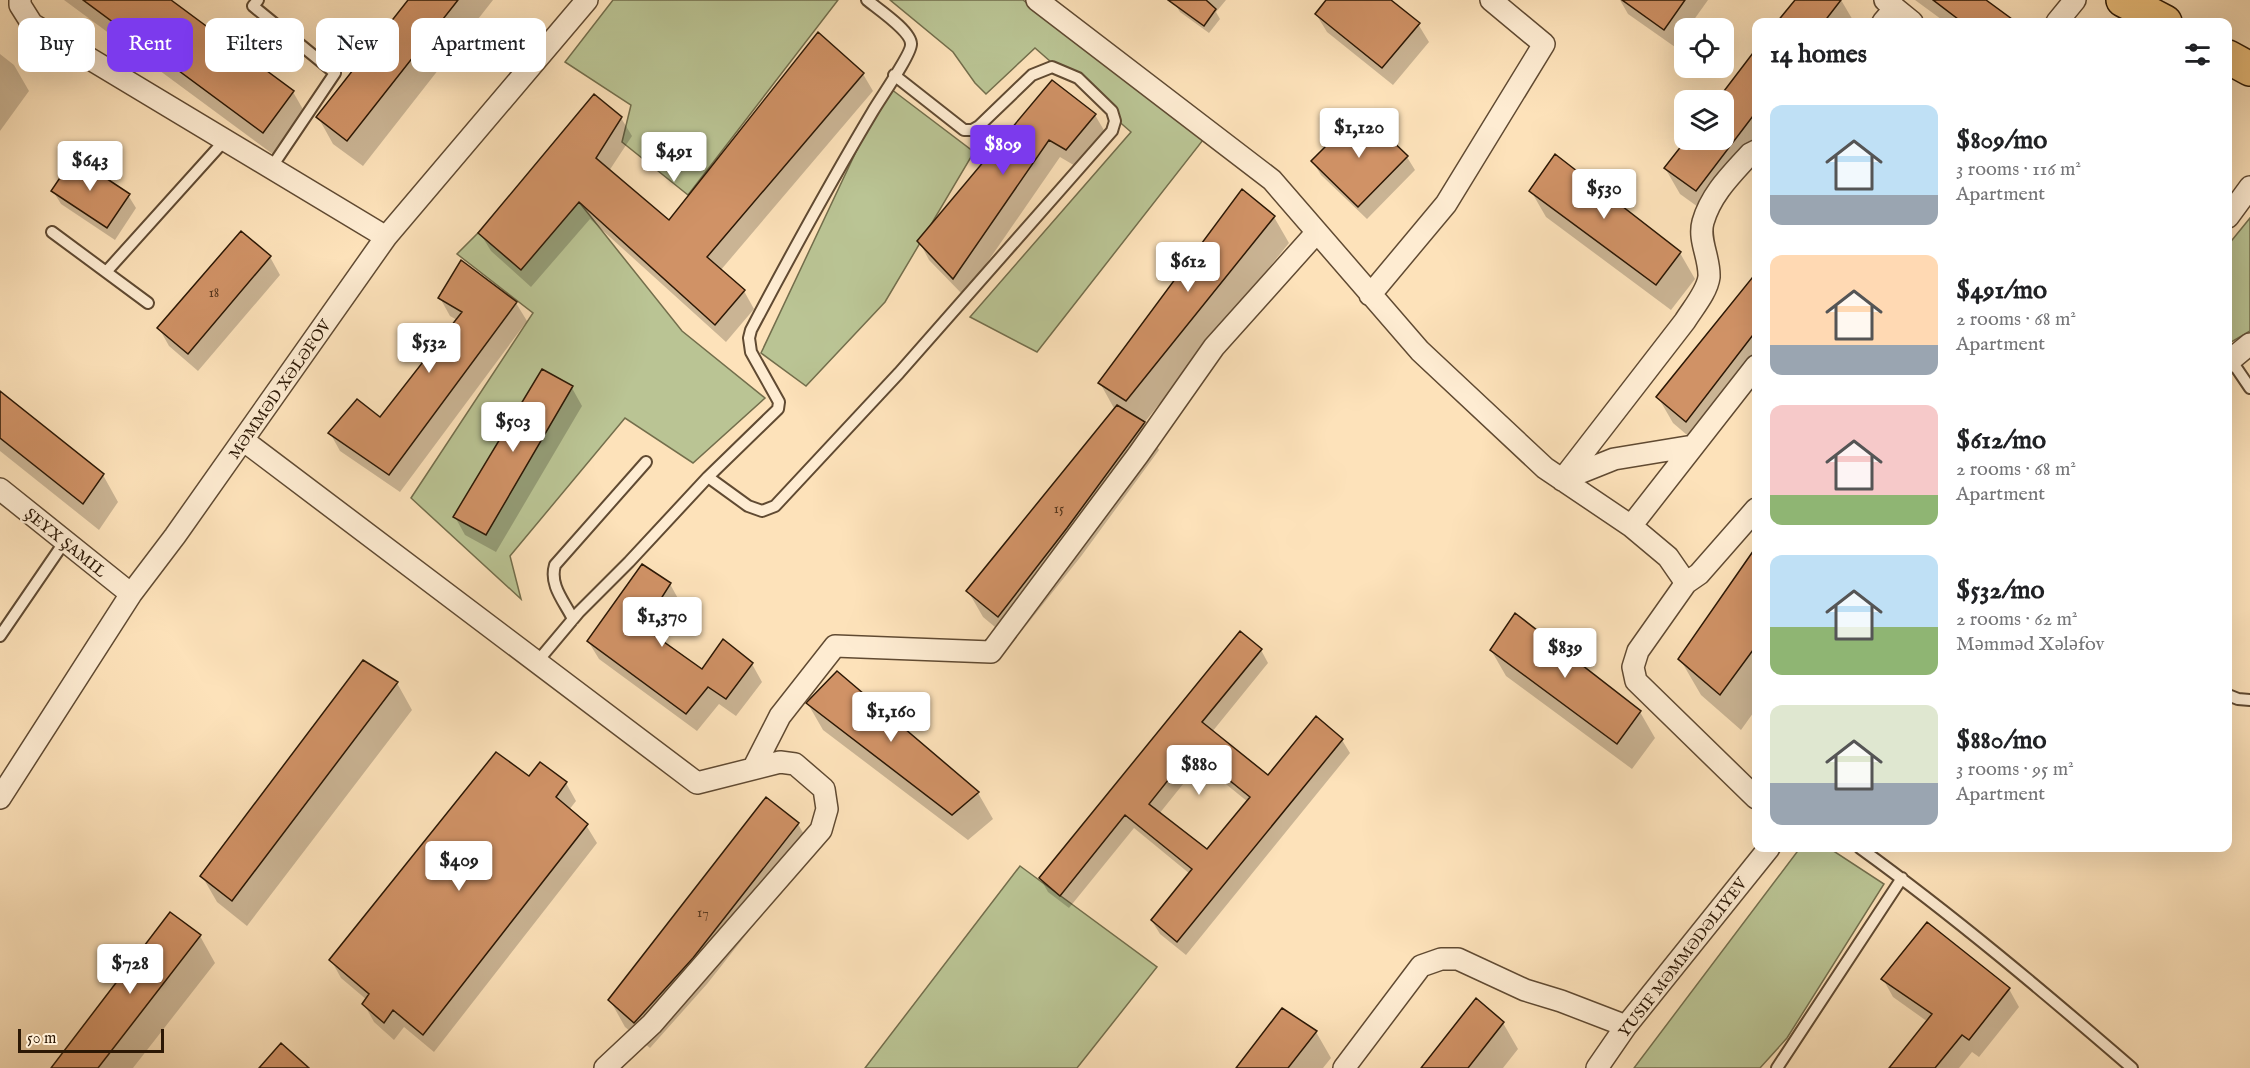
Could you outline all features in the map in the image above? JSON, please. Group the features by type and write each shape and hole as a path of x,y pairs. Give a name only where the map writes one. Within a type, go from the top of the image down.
{"main road":[{"path":"2123,0 2157,18"},
{"path":"2232,59 2250,69"}],"street":[{"path":"20,0 20,5 32,24 386,237"},
{"name":"MƏMMƏD XƏLƏFOV","path":"0,798 131,594 386,237 587,0"},
{"path":"1037,0 1272,180 1420,351 1545,468 1631,526 1668,556 1686,583"},
{"path":"1371,295 1446,204 1544,44 1491,0"},
{"path":"2060,18 2075,0"},
{"path":"1888,10 1904,18"},
{"path":"1562,480 1685,321 1700,298 1709,278 1702,237 1703,223 1718,190 1752,153"},
{"path":"2232,212 2250,187"},
{"path":"754,767 780,716 835,646 991,652 1138,456 1215,347 1317,232"},
{"path":"2232,359 2250,344"},
{"path":"1631,526 1693,446 1752,377"},
{"path":"243,440 697,783 780,762 795,764 824,789 827,809 821,830 652,1024 605,1068"},
{"path":"1562,480 1614,459 1693,446"},
{"name":"ŞEYX ŞAMIL","path":"0,489 131,594"},
{"path":"1752,514 1699,574 1686,583 1638,651 1633,667 1636,681 1752,794"},
{"name":"YUSIF MƏMMƏDƏLIYEV","path":"1597,1068 1626,1026 1766,852"},
{"path":"1344,1068 1421,966 1441,959 1458,959 1525,990 1561,1000 1626,1026"}],"lane":[{"path":"258,0 254,6 335,73 271,168"},
{"path":"537,662 573,619 708,477 778,409 779,402 764,371 751,352 748,338 819,201 910,51 912,42 907,33 867,0"},
{"path":"708,477 748,506 762,511 775,506 899,374 1112,131 1115,121 1112,111 1078,78 1052,67 1032,75 972,130 964,130 894,75"},
{"path":"106,272 225,140"},
{"path":"52,232 148,303"},
{"path":"2232,365 2250,388"},
{"path":"573,619 554,585 552,575 555,565 646,462"},
{"path":"0,636 65,541"},
{"path":"2232,697 2250,700"},
{"path":"1866,852 1902,878 2027,978 2132,1068"},
{"path":"1777,1068 1902,878"}],"green space":[{"path":"613,0 838,0 688,195 622,142 631,105 565,62"},
{"path":"890,0 1023,0 1203,140 1037,352 970,317 1131,132 1035,48 986,94 975,83 953,52"},
{"path":"887,86 974,152 885,302 806,386 761,353"},
{"path":"579,202 682,331 765,398 693,463 625,418 510,556 521,599 411,498 533,313 457,254 478,233"},
{"path":"2250,218 2250,331 2232,342 2232,240"},
{"path":"1797,852 1835,852 1884,884 1787,1038 1760,1068 1634,1068"},
{"path":"1020,866 1157,967 1077,1068 865,1068"}],"building":[{"path":"83,0 171,0 205,25 205,72 268,72 294,91 263,133 180,72 193,72 193,18 107,18"},
{"path":"408,0 458,0 444,18 411,18 411,60 347,141 316,117 351,72 399,72 399,18 394,18"},
{"path":"1168,0 1206,0 1216,9 1204,26"},
{"path":"1326,0 1391,0 1420,23 1382,68 1315,14"},
{"path":"1622,0 1685,0 1664,30"},
{"path":"1795,0 1841,0 1827,18 1780,18"},
{"path":"1933,0 1986,0 2011,18 1957,18"},
{"path":"818,32 864,73 707,257 745,290 715,325 579,202 521,270 478,233 594,94 622,117 596,158 669,220"},
{"path":"1752,54 1752,117 1734,141 1734,90 1725,90"},
{"path":"1052,80 1096,114 1066,150 1049,140 953,279 917,241"},
{"path":"1361,111 1408,156 1358,207 1311,161"},
{"path":"1678,150 1727,150 1696,191 1664,168"},
{"path":"1555,154 1681,252 1656,285 1529,191"},
{"path":"74,157 130,194 107,228 51,191"},
{"path":"1242,189 1275,216 1126,401 1098,383"},
{"path":"241,231 271,256 188,354 157,328"},
{"path":"461,260 517,302 389,475 328,433 357,399 380,417 462,312 438,298"},
{"path":"1752,278 1752,336 1686,422 1656,397"},
{"path":"542,369 573,386 486,535 453,517"},
{"path":"0,391 104,474 83,504 0,438"},
{"path":"1117,405 1145,422 998,617 966,591"},
{"path":"1752,553 1752,651 1720,695 1678,659"},
{"path":"642,564 671,583 643,627 702,669 723,639 753,663 726,699 708,687 686,714 587,641"},
{"path":"1515,613 1641,711 1617,744 1490,650"},
{"path":"1240,631 1262,649 1202,722 1268,775 1316,716 1343,739 1177,942 1151,920 1192,869 1125,815 1060,896 1039,878","holes":["1192,750 1250,797 1207,849 1149,804"]},
{"path":"363,660 398,682 232,901 200,876"},
{"path":"837,671 979,792 952,815 806,703"},
{"path":"496,752 529,776 540,762 567,782 556,797 588,824 423,1035 393,1010 384,1023 362,1004 369,994 329,960"},
{"path":"766,797 799,823 693,958 634,1023 608,1000"},
{"path":"170,912 201,935 98,1068 51,1068"},
{"path":"1927,922 2010,988 1969,1040 1962,1035 1935,1068 1889,1068 1932,1014 1881,979"},
{"path":"1476,998 1504,1022 1468,1068 1421,1068"},
{"path":"1282,1008 1317,1031 1288,1068 1236,1068"},
{"path":"281,1043 309,1068 259,1068"}]}
